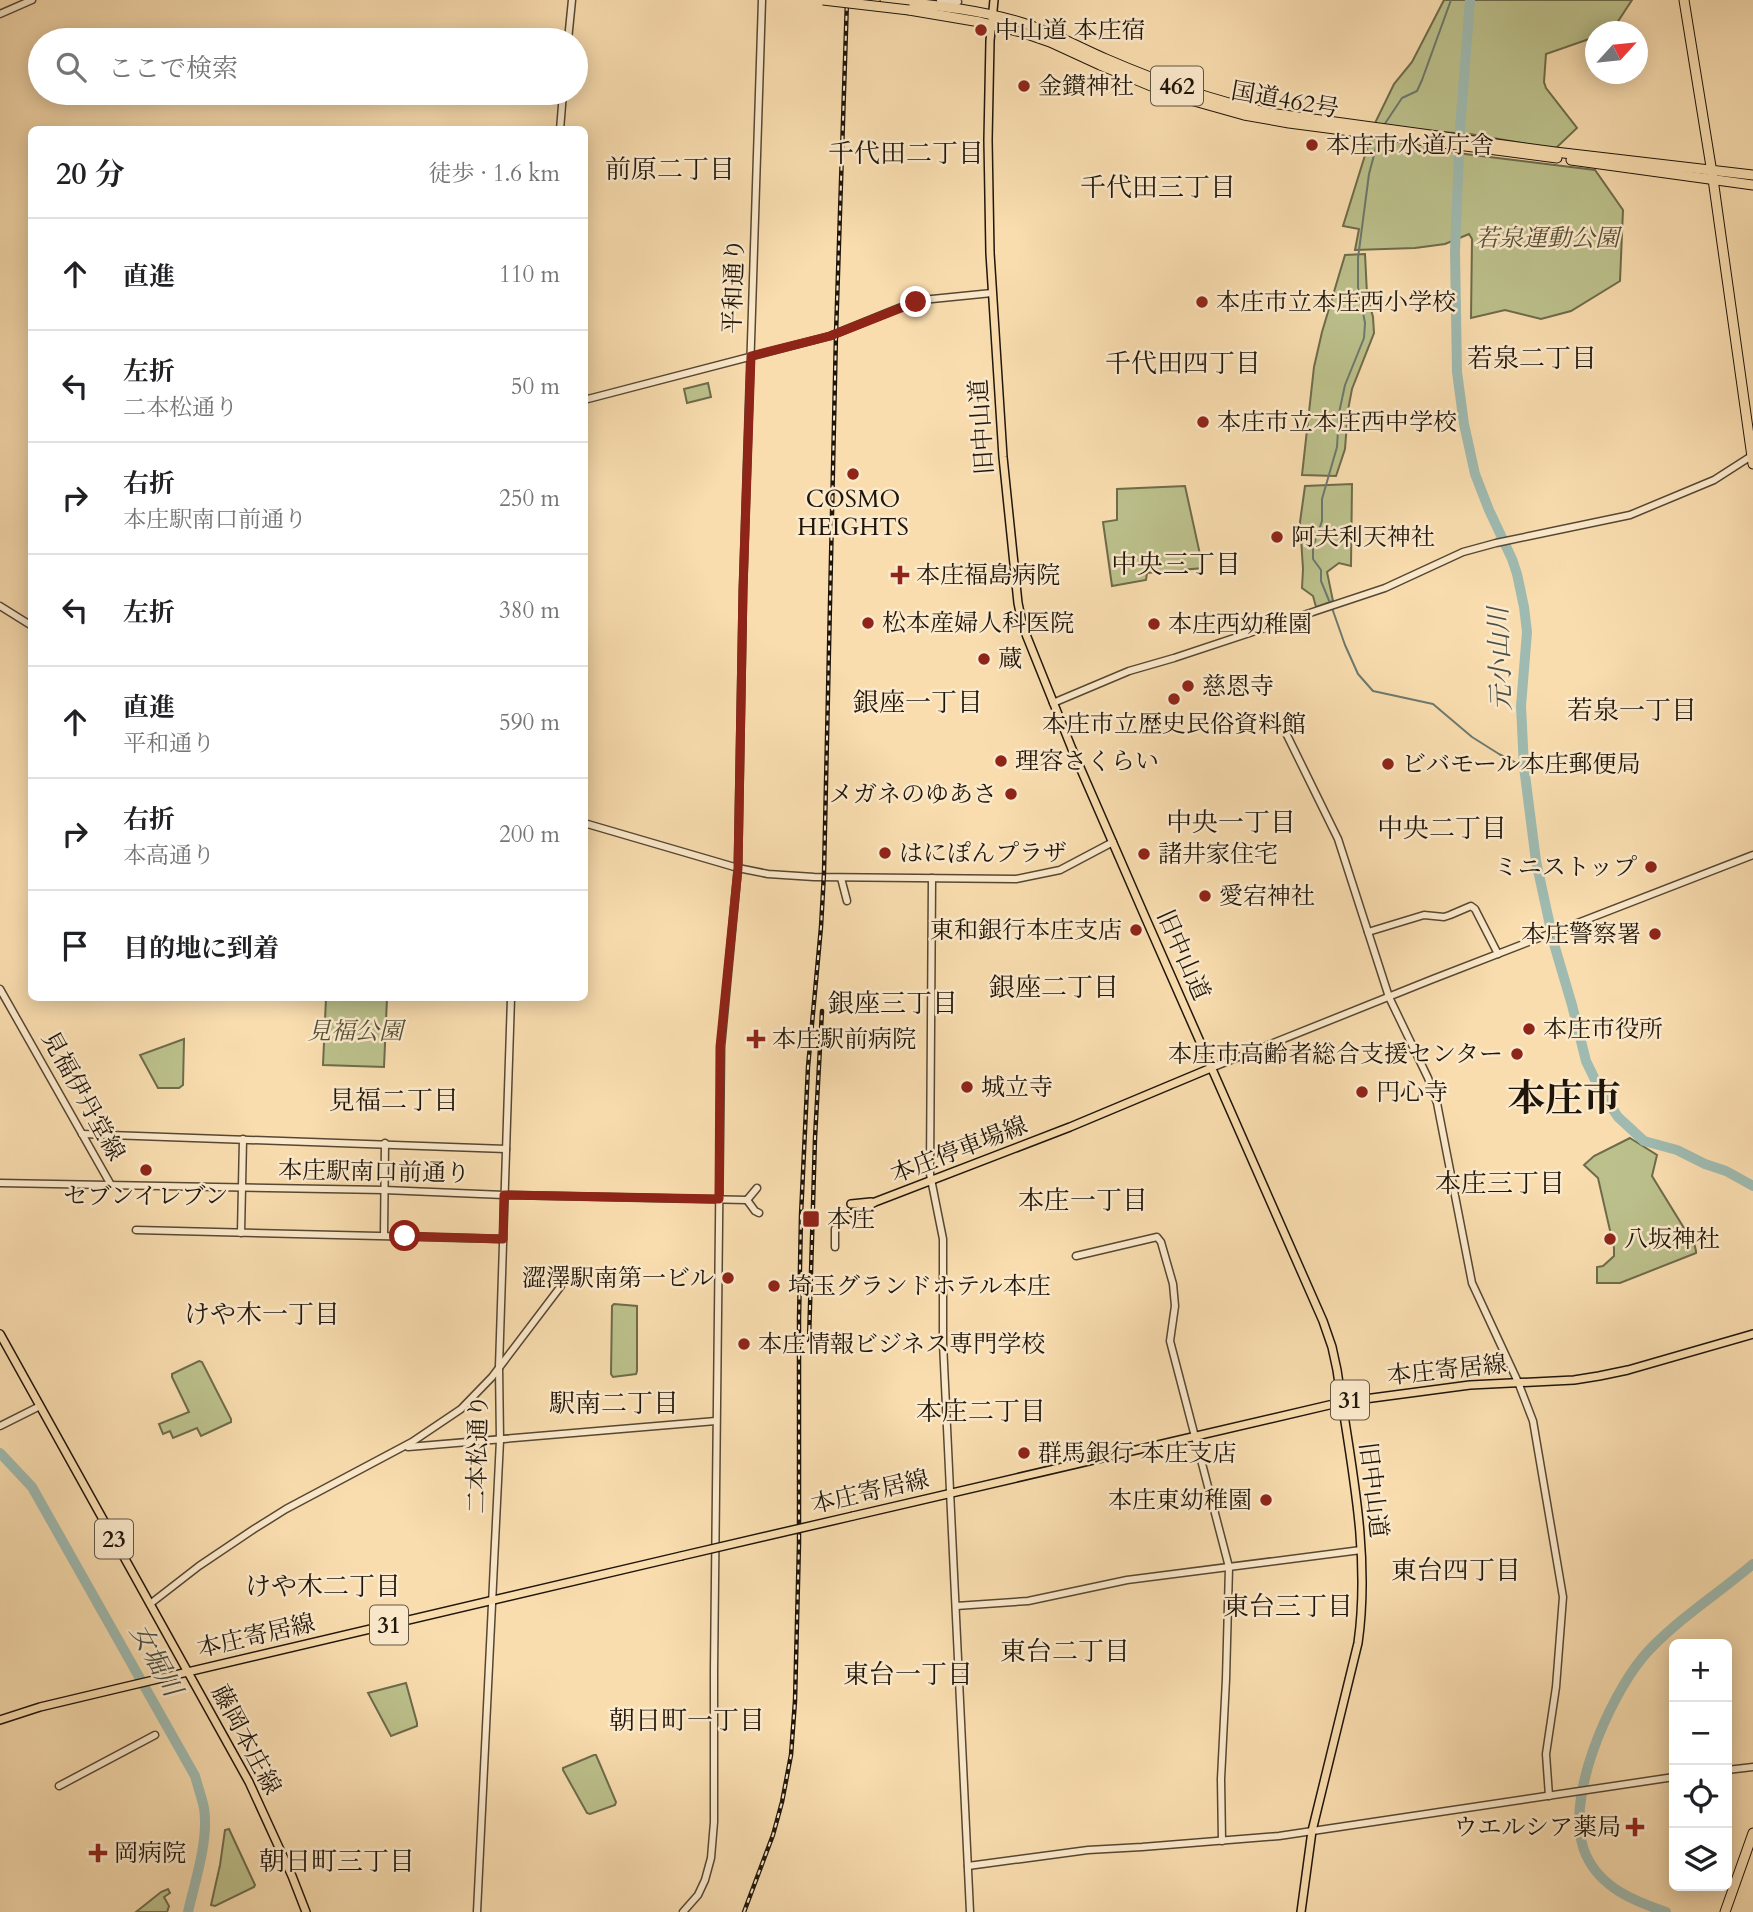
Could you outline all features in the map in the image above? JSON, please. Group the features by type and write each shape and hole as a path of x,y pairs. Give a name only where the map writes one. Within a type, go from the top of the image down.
{"highway":[{"name":"国道462号","path":"823,0 909,6"},
{"name":"国道462号","path":"885,0 991,20 1023,23 1054,34 1132,70 1230,104 1369,131 1713,175 1753,185"},
{"path":"1684,0 1713,175 1753,458"},
{"name":"国道462号","path":"1713,175 1753,175"},
{"path":"1725,1912 1753,1833"}],"main road":[{"name":"旧中山道","path":"994,0 991,20 988,171 992,293 1003,457 1019,611 1031,650 1053,703 1326,1328 1335,1359 1342,1402 1357,1508 1364,1593 1359,1643 1312,1831 1301,1912"},
{"name":"本庄停車場線","path":"875,1202 1100,1115 1211,1068"},
{"path":"851,1204 875,1202"},
{"path":"853,1213 875,1202"},
{"name":"藤岡本庄線","path":"0,1334 249,1782 306,1912"},
{"name":"本庄寄居線","path":"0,1720 125,1686 1342,1402 1419,1391 1574,1380 1609,1374 1753,1334"}],"street":[{"path":"0,14 32,0"},
{"path":"569,28 572,0"},
{"name":"平和通り","path":"683,1912 698,1895 705,1880 711,1858 715,1822 720,1047 738,868 743,590 762,0"},
{"path":"940,0 958,2"},
{"path":"559,126 562,105"},
{"path":"588,399 830,336 922,300 992,293"},
{"path":"1053,703 1129,671 1174,659 1385,588 1455,555 1496,543 1630,515 1714,480 1753,458"},
{"path":"0,606 28,624"},
{"path":"1282,725 1338,839 1389,997 1428,1078 1437,1103 1472,1283 1533,1421 1563,1597 1556,1683 1546,1754 1549,1796"},
{"path":"588,824 738,868 768,874 841,878 1016,879 1060,870 1113,842"},
{"path":"1211,1068 1753,855"},
{"path":"841,878 847,901 851,878"},
{"path":"932,878 929,1062 931,1181 943,1239 943,1343 970,1912"},
{"path":"1368,932 1424,915 1444,917 1473,907 1498,954"},
{"name":"見福伊丹堂線","path":"0,989 111,1185"},
{"name":"二本松通り","path":"477,1912 500,1440 499,1367 511,1001"},
{"path":"82,1134 506,1149"},
{"path":"241,1233 243,1139"},
{"path":"384,1235 385,1143"},
{"name":"本庄駅南口前通り","path":"0,1182 747,1200"},
{"path":"757,1188 747,1200 759,1213"},
{"path":"835,1229 835,1247"},
{"path":"135,1230 503,1239"},
{"path":"1076,1256 1154,1236 1159,1238 1173,1283 1175,1306 1170,1341 1229,1567 1221,1779 1223,1841"},
{"path":"150,1604 199,1566 254,1529 286,1509 403,1448 461,1409 499,1367 561,1286"},
{"path":"0,1426 40,1406"},
{"path":"403,1448 716,1421"},
{"path":"956,1606 1028,1601 1127,1580 1361,1550"},
{"path":"59,1786 155,1735"},
{"path":"1732,1769 1753,1766"},
{"path":"968,1866 1086,1850 1223,1841 1312,1831 1669,1778"}],"green space":[{"name":"若泉運動公園","path":"1444,0 1632,0 1618,21 1585,21 1585,40 1546,54 1546,88 1577,128 1555,149 1470,134 1426,131 1425,149 1595,170 1623,210 1620,281 1571,311 1541,319 1505,310 1471,318 1472,239 1469,234 1445,244 1355,250 1359,229 1343,226 1375,123 1394,84 1412,62"},
{"path":"1365,254 1367,294 1374,333 1352,389 1345,449 1336,476 1302,475 1314,367 1322,332 1345,255"},
{"path":"708,383 711,397 687,403 684,389"},
{"path":"1352,484 1351,566 1339,563 1327,572 1333,601 1316,607 1313,596 1302,588 1300,522 1305,486"},
{"path":"1185,486 1203,568 1147,573 1146,580 1112,586 1103,522 1117,520 1117,489"},
{"name":"見福公園","path":"326,1001 387,1001 384,1067 323,1065"},
{"path":"184,1039 183,1085 179,1088 158,1088 140,1055"},
{"path":"1630,1138 1657,1155 1652,1176 1684,1228 1690,1226 1696,1253 1620,1283 1597,1283 1597,1267 1603,1266 1614,1256 1614,1248 1598,1178 1584,1165 1594,1156"},
{"path":"614,1304 637,1306 636,1374 613,1377 611,1374"},
{"path":"202,1362 231,1422 201,1436 197,1428 173,1438 170,1431 163,1434 159,1424 189,1412 172,1374"},
{"path":"406,1683 417,1726 391,1736 368,1693"},
{"path":"594,1755 616,1802 615,1805 590,1814 563,1768"},
{"path":"229,1829 255,1885 215,1906 211,1905 225,1830"},
{"path":"168,1889 170,1893 164,1897 169,1906 167,1912 136,1912 161,1892"}],"waterway":[{"path":"1384,125 1402,98 1417,91 1451,0"},
{"name":"元小山川","path":"1470,0 1460,129 1455,251 1457,372 1464,424 1475,474 1512,559 1524,607 1527,632 1521,706 1524,767 1536,861 1554,944 1586,1061 1600,1090 1618,1117 1644,1141 1677,1150 1753,1186"},
{"path":"1330,603 1321,581 1321,570 1313,559 1313,547 1322,521 1322,499 1337,447 1339,413 1345,385 1364,338 1365,323 1358,287 1358,258 1369,174 1378,140"},
{"path":"1332,608 1358,674 1373,691 1433,704 1472,737 1524,767"},
{"name":"女堀川","path":"0,1453 32,1487 195,1776 204,1808 205,1833 188,1912"},
{"name":"元小山川","path":"1666,1912 1620,1892 1609,1885 1592,1866 1580,1833 1580,1807 1585,1780 1593,1752 1616,1698 1643,1657 1681,1621 1753,1564"}],"railway":[{"path":"744,1912 773,1835 782,1802 791,1755 795,1701 801,1215 808,1067 824,873 836,334 847,0"},
{"path":"809,1340 822,1011"}],"place":[{"name":"中山道 本庄宿","path":"981,30"},
{"name":"金鑚神社","path":"1024,86"},
{"name":"本庄市水道庁舎","path":"1312,145"},
{"name":"本庄市立本庄西小学校","path":"1202,302"},
{"name":"本庄市立本庄西中学校","path":"1203,422"},
{"name":"COSMO HEIGHTS","path":"853,474"},
{"name":"阿夫利天神社","path":"1277,537"},
{"name":"本庄福島病院","path":"900,575"},
{"name":"松本産婦人科医院","path":"868,623"},
{"name":"本庄西幼稚園","path":"1154,624"},
{"name":"蔵","path":"984,659"},
{"name":"慈恩寺","path":"1188,686"},
{"name":"本庄市立歴史民俗資料館","path":"1174,699"},
{"name":"理容さくらい","path":"1001,761"},
{"name":"ビバモール本庄郵便局","path":"1388,764"},
{"name":"メガネのゆあさ","path":"1011,794"},
{"name":"はにぽんプラザ","path":"885,853"},
{"name":"諸井家住宅","path":"1144,854"},
{"name":"ミニストップ","path":"1651,867"},
{"name":"愛宕神社","path":"1205,896"},
{"name":"東和銀行本庄支店","path":"1136,930"},
{"name":"本庄警察署","path":"1655,934"},
{"name":"本庄市役所","path":"1529,1029"},
{"name":"本庄駅前病院","path":"756,1039"},
{"name":"本庄市高齢者総合支援センター","path":"1517,1054"},
{"name":"城立寺","path":"967,1087"},
{"name":"円心寺","path":"1362,1092"},
{"name":"セブンイレブン","path":"146,1170"},
{"name":"本庄","path":"811,1219"},
{"name":"八坂神社","path":"1610,1239"},
{"name":"澀澤駅南第一ビル","path":"728,1278"},
{"name":"埼玉グランドホテル本庄","path":"774,1286"},
{"name":"本庄情報ビジネス専門学校","path":"744,1344"},
{"name":"群馬銀行 本庄支店","path":"1024,1453"},
{"name":"本庄東幼稚園","path":"1266,1500"},
{"name":"ウエルシア薬局","path":"1635,1827"},
{"name":"岡病院","path":"98,1853"}],"district":[{"name":"千代田二丁目","path":"906,153"},
{"name":"前原二丁目","path":"670,169"},
{"name":"千代田三丁目","path":"1158,187"},
{"name":"若泉二丁目","path":"1532,358"},
{"name":"千代田四丁目","path":"1183,363"},
{"name":"中央三丁目","path":"1176,564"},
{"name":"銀座一丁目","path":"918,702"},
{"name":"若泉一丁目","path":"1632,710"},
{"name":"中央一丁目","path":"1231,822"},
{"name":"中央二丁目","path":"1442,828"},
{"name":"銀座二丁目","path":"1054,987"},
{"name":"銀座三丁目","path":"893,1003"},
{"name":"本庄市","path":"1564,1099"},
{"name":"見福二丁目","path":"394,1100"},
{"name":"本庄三丁目","path":"1500,1183"},
{"name":"本庄一丁目","path":"1083,1200"},
{"name":"けや木一丁目","path":"262,1314"},
{"name":"駅南二丁目","path":"614,1403"},
{"name":"本庄二丁目","path":"981,1411"},
{"name":"東台四丁目","path":"1456,1570"},
{"name":"けや木二丁目","path":"323,1586"},
{"name":"東台三丁目","path":"1288,1606"},
{"name":"東台二丁目","path":"1065,1651"},
{"name":"東台一丁目","path":"908,1674"},
{"name":"朝日町一丁目","path":"687,1720"},
{"name":"朝日町三丁目","path":"337,1861"}],"route":[{"path":"405,1236 503,1239 504,1195 719,1199 720,1047 738,868 751,356 830,336 916,302"}]}
